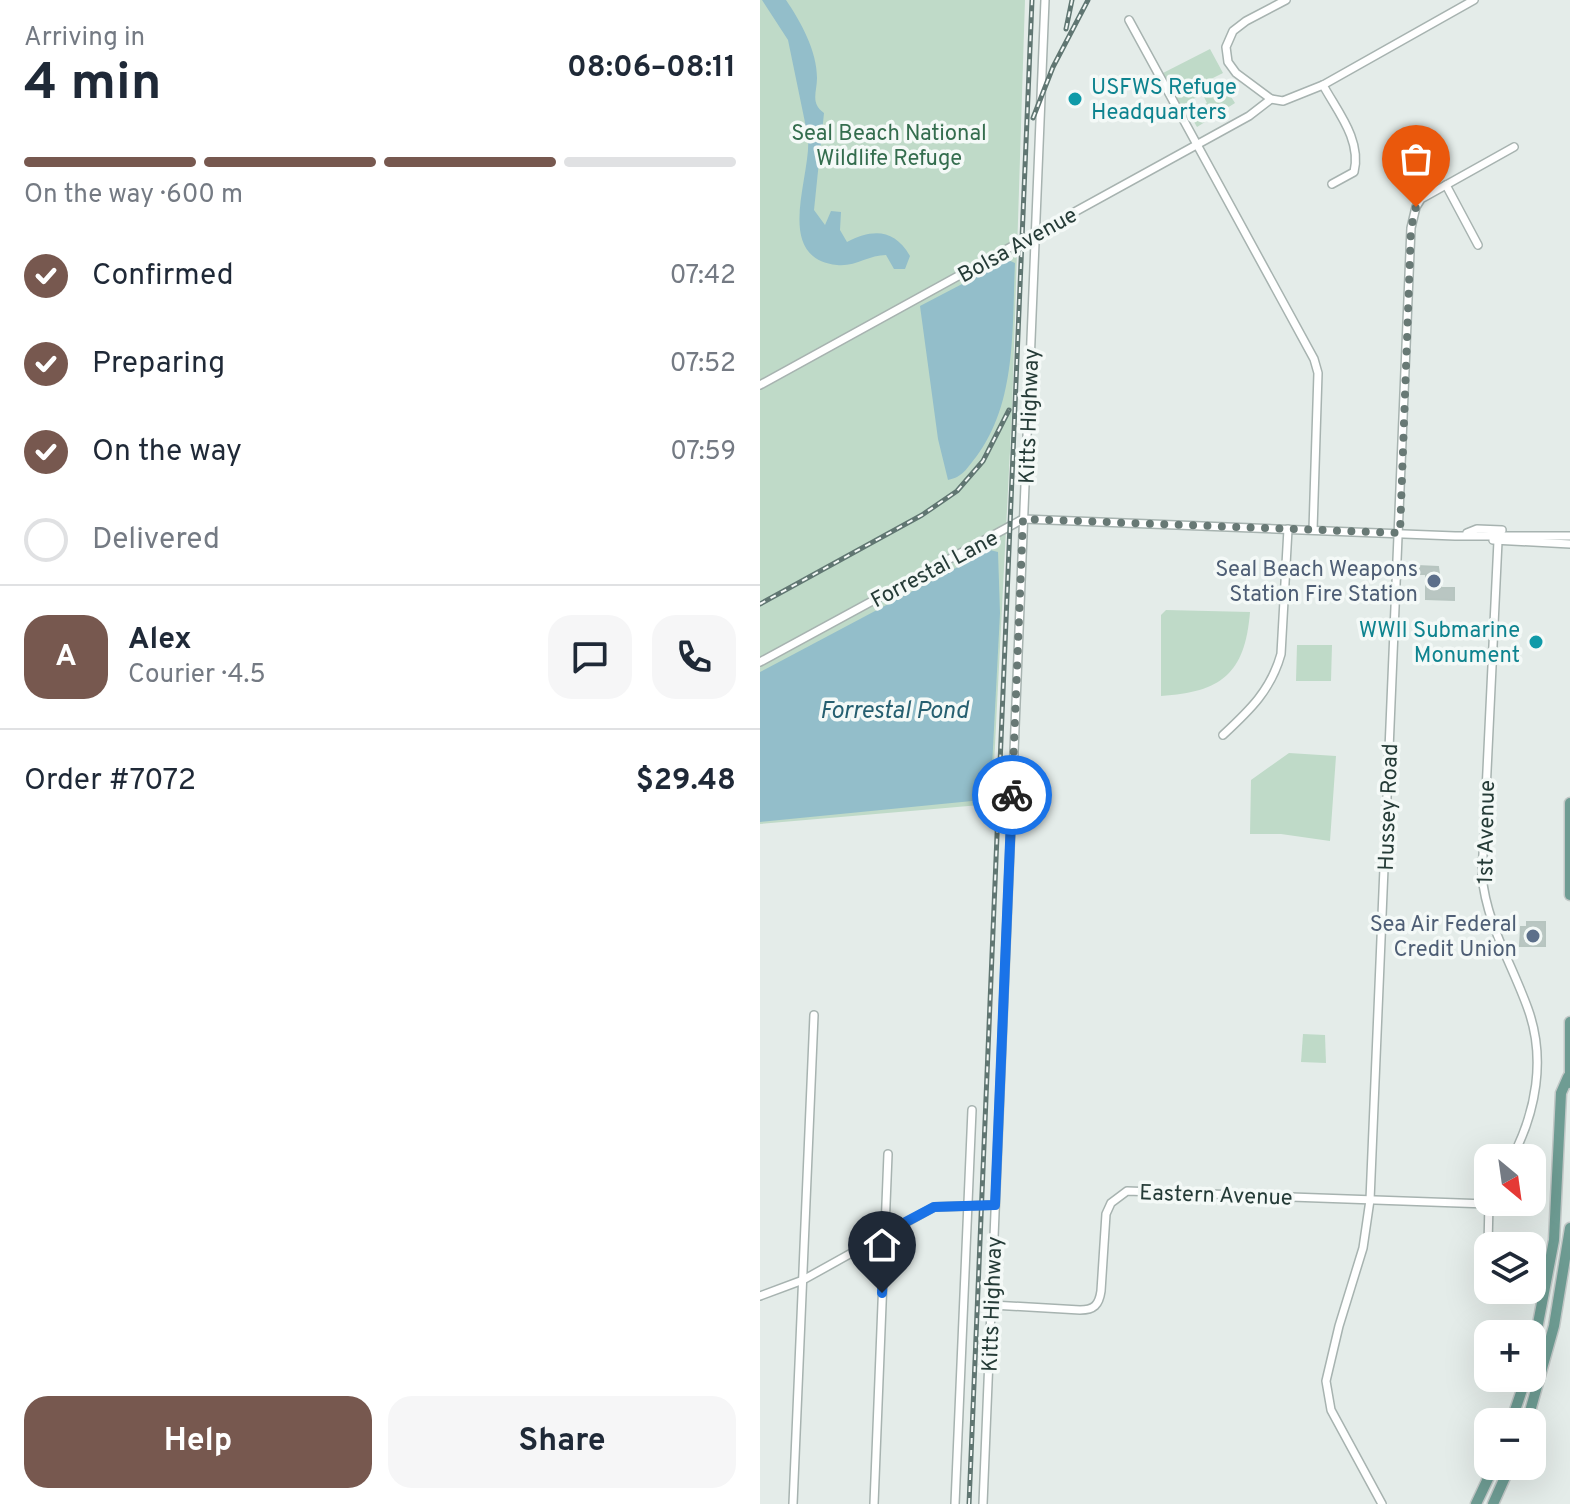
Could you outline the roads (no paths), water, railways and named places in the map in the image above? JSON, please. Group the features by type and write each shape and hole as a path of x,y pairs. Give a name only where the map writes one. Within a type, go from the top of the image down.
{"main road":[{"path":"1570,803 1570,895"},
{"path":"1541,1320 1554,1240 1561,1093 1569,1080 1570,1022"},
{"path":"1531,1408 1554,1326 1570,1228"},
{"path":"1546,1324 1554,1326"},
{"path":"1476,1504 1487,1480"},
{"path":"1493,1504 1504,1480"}],"street":[{"name":"Kitts Highway","path":"983,1504 1045,0"},
{"path":"1286,0 1233,31 1226,47 1232,69 1271,99 1283,101 1323,85 1474,0"},
{"path":"1129,20 1308,346 1318,373 1313,530"},
{"path":"1323,85 1349,132 1356,163 1354,172 1332,184"},
{"name":"Bolsa Avenue","path":"760,385 1262,109 1271,99"},
{"name":"Hussey Road","path":"1382,1504 1331,1410 1326,1381 1366,1238 1370,1200 1412,217 1421,199 1514,147"},
{"path":"1446,185 1478,245"},
{"name":"Forrestal Lane","path":"760,662 1023,519 1459,535 1570,536"},
{"path":"1223,735 1258,702 1276,673 1281,654 1288,529"},
{"name":"Forrestal Lane","path":"1459,535 1498,541 1570,544"},
{"name":"1st Avenue","path":"1498,541 1482,883 1497,937 1528,1009 1537,1051 1535,1098 1518,1144"},
{"path":"793,1504 814,1015"},
{"path":"955,1504 972,1110"},
{"path":"874,1504 888,1154"},
{"name":"Eastern Avenue","path":"992,1305 1080,1310 1094,1307 1100,1301 1106,1214 1111,1203 1127,1191 1474,1203"},
{"path":"760,1296 803,1280 934,1207 995,1205"}],"water":[{"path":"762,0 786,0 802,27 814,58 817,78 815,97 824,113 814,210 825,225 831,211 841,212 840,230 847,242 874,233 897,240 910,256 905,269 894,269 886,255 837,265 817,259 806,248 800,232 800,213 808,137 788,40"},
{"path":"1008,260 1015,263 1012,339 1006,389 989,436 976,457 961,474 948,480 938,439 920,306"},
{"name":"Forrestal Pond","path":"990,550 998,552 1000,613 991,786 982,798 760,822 760,672"}],"railway":[{"path":"969,1504 1032,0"},
{"path":"1066,29 1072,0"},
{"path":"1033,118 1053,67 1088,0"},
{"path":"760,604 922,515 957,491 983,461 1009,410"}],"place":[{"name":"USFWS Refuge Headquarters","path":"1075,99"},
{"name":"Seal Beach Weapons Station Fire Station","path":"1434,581"},
{"name":"WWII Submarine Monument","path":"1536,642"},
{"name":"Sea Air Federal Credit Union","path":"1533,936"}],"park label":[{"name":"Seal Beach National Wildlife Refuge","path":"889,144"}]}
